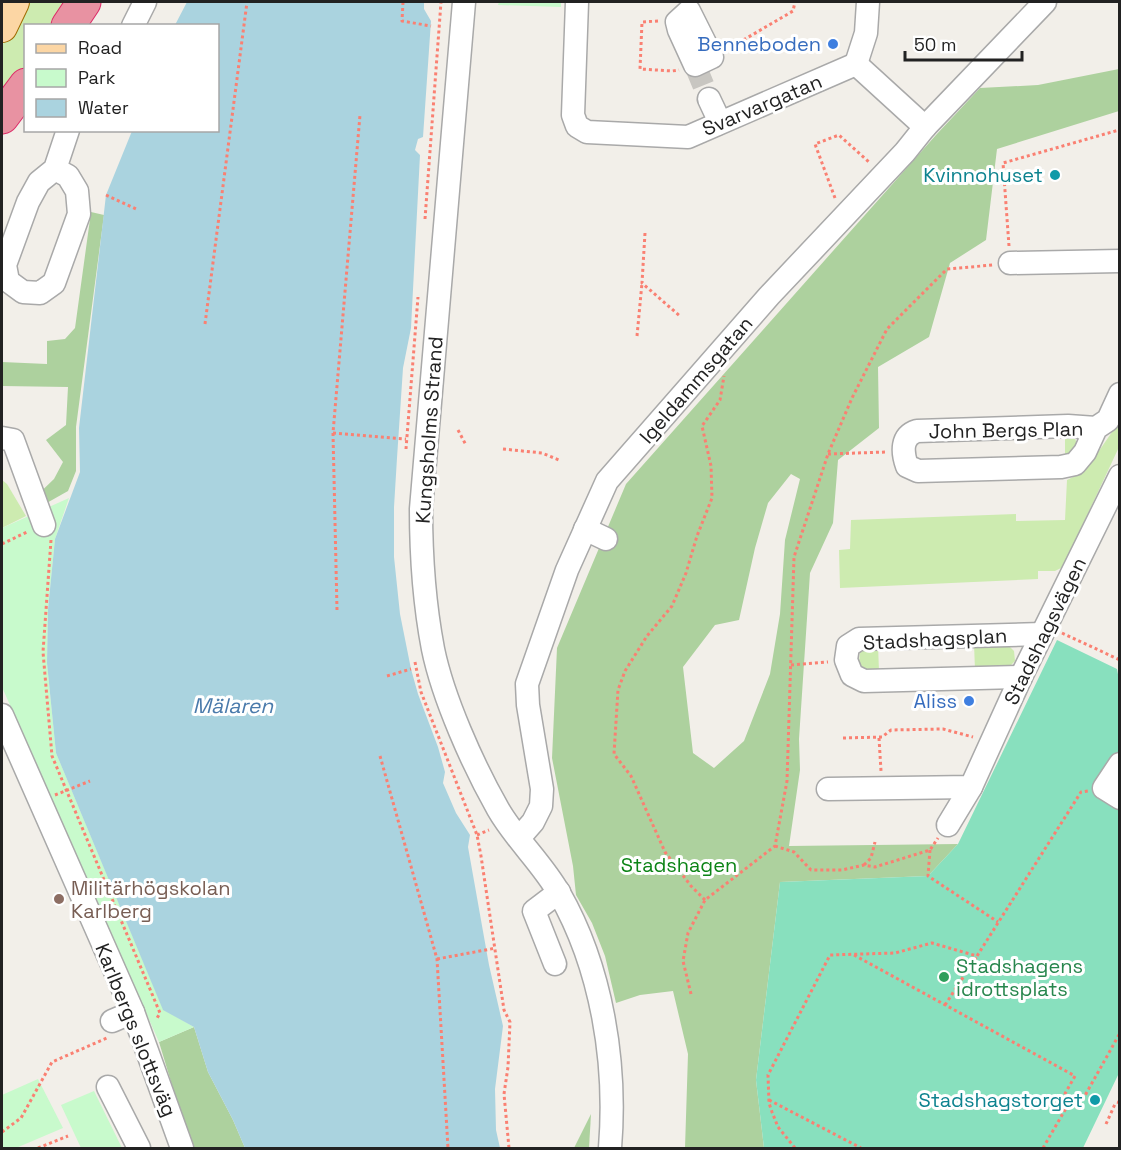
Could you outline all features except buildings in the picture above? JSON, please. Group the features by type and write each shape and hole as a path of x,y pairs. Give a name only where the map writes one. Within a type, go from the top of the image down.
{"highway":[{"path":"69,24 84,2"},
{"path":"87,24 100,2"},
{"path":"2,117 24,88"},
{"path":"2,144 24,115"}],"main road":[{"path":"2,27 14,2"}],"street":[{"path":"134,24 145,2"},
{"name":"Kungsholms Strand","path":"464,2 421,509 421,560 433,650 446,693 498,809 559,892 582,942 601,1013 612,1098 610,1149"},
{"name":"Svarvargatan","path":"577,2 573,115 577,126 587,132 688,137 856,64"},
{"path":"868,2 866,33 856,64 925,127"},
{"name":"Igeldammsgatan","path":"519,838 533,822 541,806 542,789 528,705 527,684 567,570 607,481 770,296 905,152 925,127 1045,2"},
{"path":"678,22 679,30 703,61"},
{"path":"710,99 717,116 717,124"},
{"path":"55,170 68,176 77,191 79,214 54,283 40,293 23,292 8,281 5,265 28,202 39,182 55,170 67,132"},
{"path":"1010,263 1119,261"},
{"name":"John Bergs Plan","path":"1096,428 1068,426 917,431 907,438 903,451 908,466 918,471 1060,467 1075,464 1085,452 1096,428 1108,420 1119,394"},
{"path":"2,438 13,441 45,525"},
{"name":"Stadshagsvägen","path":"948,825 971,787 1021,677 1053,634 1119,476"},
{"path":"585,529 606,539"},
{"name":"Stadshagsplan","path":"1021,677 864,681 852,675 846,660 848,646 859,639 1053,634"},
{"name":"Karlbergs slottsväg","path":"2,715 133,1012 182,1149"},
{"path":"1112,793 1119,764"},
{"path":"828,789 971,787"},
{"path":"555,964 534,911 559,892"},
{"path":"112,1021 133,1012"},
{"path":"108,1087 139,1149"}],"path":[{"path":"205,324 247,2"},
{"path":"403,2 402,21 431,26"},
{"path":"678,22 642,22 640,69 672,71 703,61 793,11 795,2"},
{"path":"337,610 333,433 360,115"},
{"path":"691,994 683,961 688,933 705,900 775,846 786,781 794,556 828,454 852,398 887,329 947,269 1010,263 1003,163 1119,130 1119,132"},
{"path":"837,205 815,144 839,135 873,166"},
{"path":"106,195 136,209"},
{"path":"638,336 645,233"},
{"path":"642,283 681,317"},
{"path":"705,900 665,852 632,776 614,754 618,690 625,671 647,636 672,606 712,498 711,466 702,426 720,400 724,376"},
{"path":"458,430 466,445"},
{"path":"333,433 406,439"},
{"path":"503,449 542,453 559,460"},
{"path":"828,454 903,451"},
{"path":"2,544 45,525 51,535 43,652 52,756 160,1013 144,1041"},
{"path":"1053,634 1119,660"},
{"path":"791,665 846,660"},
{"path":"387,676 411,669"},
{"path":"843,738 882,738 891,730 943,729 992,742"},
{"path":"879,738 880,765"},
{"path":"380,756 437,959 448,1149"},
{"path":"71,789 90,781"},
{"path":"945,1005 1081,792 1112,793"},
{"path":"948,825 930,850 928,876 998,922"},
{"path":"495,827 477,835 504,1010 510,1022 504,1094 509,1149"},
{"path":"864,865 871,858 875,842"},
{"path":"775,846 794,852 811,870 842,870 864,865 875,867 930,850"},
{"path":"795,1149 778,1127 769,1100 768,1075 830,955 895,953 932,943 976,956"},
{"path":"437,959 496,948"},
{"path":"852,954 1074,1076 1062,1099 1078,1108 1119,1033"},
{"path":"2,1132 21,1118 52,1062 117,1033 112,1021"},
{"path":"769,1100 861,1149"},
{"path":"1043,1149 1069,1103"},
{"path":"1106,1124 1117,1103"},
{"path":"38,1149 68,1136"}],"green space":[{"path":"24,2 71,2 56,24 24,24 24,72 2,105 2,46"},
{"path":"499,2 561,2 561,7 498,5"},
{"name":"Stadshagen","path":"1119,69 1119,111 997,149 986,240 950,263 929,337 878,367 879,428 838,460 833,523 810,573 799,739 800,770 789,846 958,844 928,876 780,882 756,1080 764,1148 685,1148 688,1054 673,991 640,995 616,1003 605,956 592,923 576,895 573,866 552,758 557,648 626,484 980,88 1038,85","holes":["791,474 800,479 785,540 780,614 770,674 744,741 714,768 693,753 683,667 715,625 739,620 768,503"]},
{"path":"91,212 104,215 76,427 76,471 68,491 29,513 26,506 54,479 63,462 46,440 66,425 68,387 2,386 2,362 47,364 47,341 65,339 75,328"},
{"path":"1119,422 1119,447 1063,567 1055,571 1038,571 1038,579 840,588 839,550 850,549 851,520 1016,514 1016,521 1065,520 1067,480 1085,471"},
{"path":"1065,433 1075,438 1077,445 1065,460"},
{"path":"2,480 7,484 26,516 2,528"},
{"path":"69,498 55,539 48,609 47,663 56,753 163,1009 194,1027 159,1042 2,687 2,528"},
{"name":"Stadshagens idrottsplats","path":"1057,640 1117,669 1120,685 1119,1073 1083,1148 764,1148 756,1080 780,882 928,876 958,844"},
{"path":"878,644 879,672 863,669 859,664 860,650"},
{"path":"974,644 1007,644 1014,651 1015,661 1007,669 975,670"},
{"path":"194,1027 208,1072 245,1148 191,1148 159,1042"},
{"path":"38,1079 63,1128 16,1148 2,1148 2,1095"},
{"path":"94,1091 122,1148 81,1148 61,1105"},
{"path":"591,1114 589,1148 574,1148"}],"water":[{"name":"Mälaren","path":"187,2 424,2 424,9 431,21 423,137 418,139 415,150 420,155 411,328 403,368 397,458 394,557 400,614 411,669 438,747 445,772 443,783 456,813 470,835 468,847 489,965 503,1026 495,1089 496,1130 500,1148 245,1148 208,1072 194,1027 163,1010 56,753 47,663 48,609 55,539 80,472 79,428 106,195 132,132 219,132 219,24 176,24"}],"tunnel":[{"path":"695,65 709,99"}],"place":[{"name":"Benneboden","path":"833,44"},
{"name":"Kvinnohuset","path":"1055,175"},
{"name":"Aliss","path":"969,701"},
{"name":"Militärhögskolan Karlberg","path":"59,899"},
{"name":"Stadshagens idrottsplats","path":"944,977"},
{"name":"Stadshagstorget","path":"1095,1100"}]}
